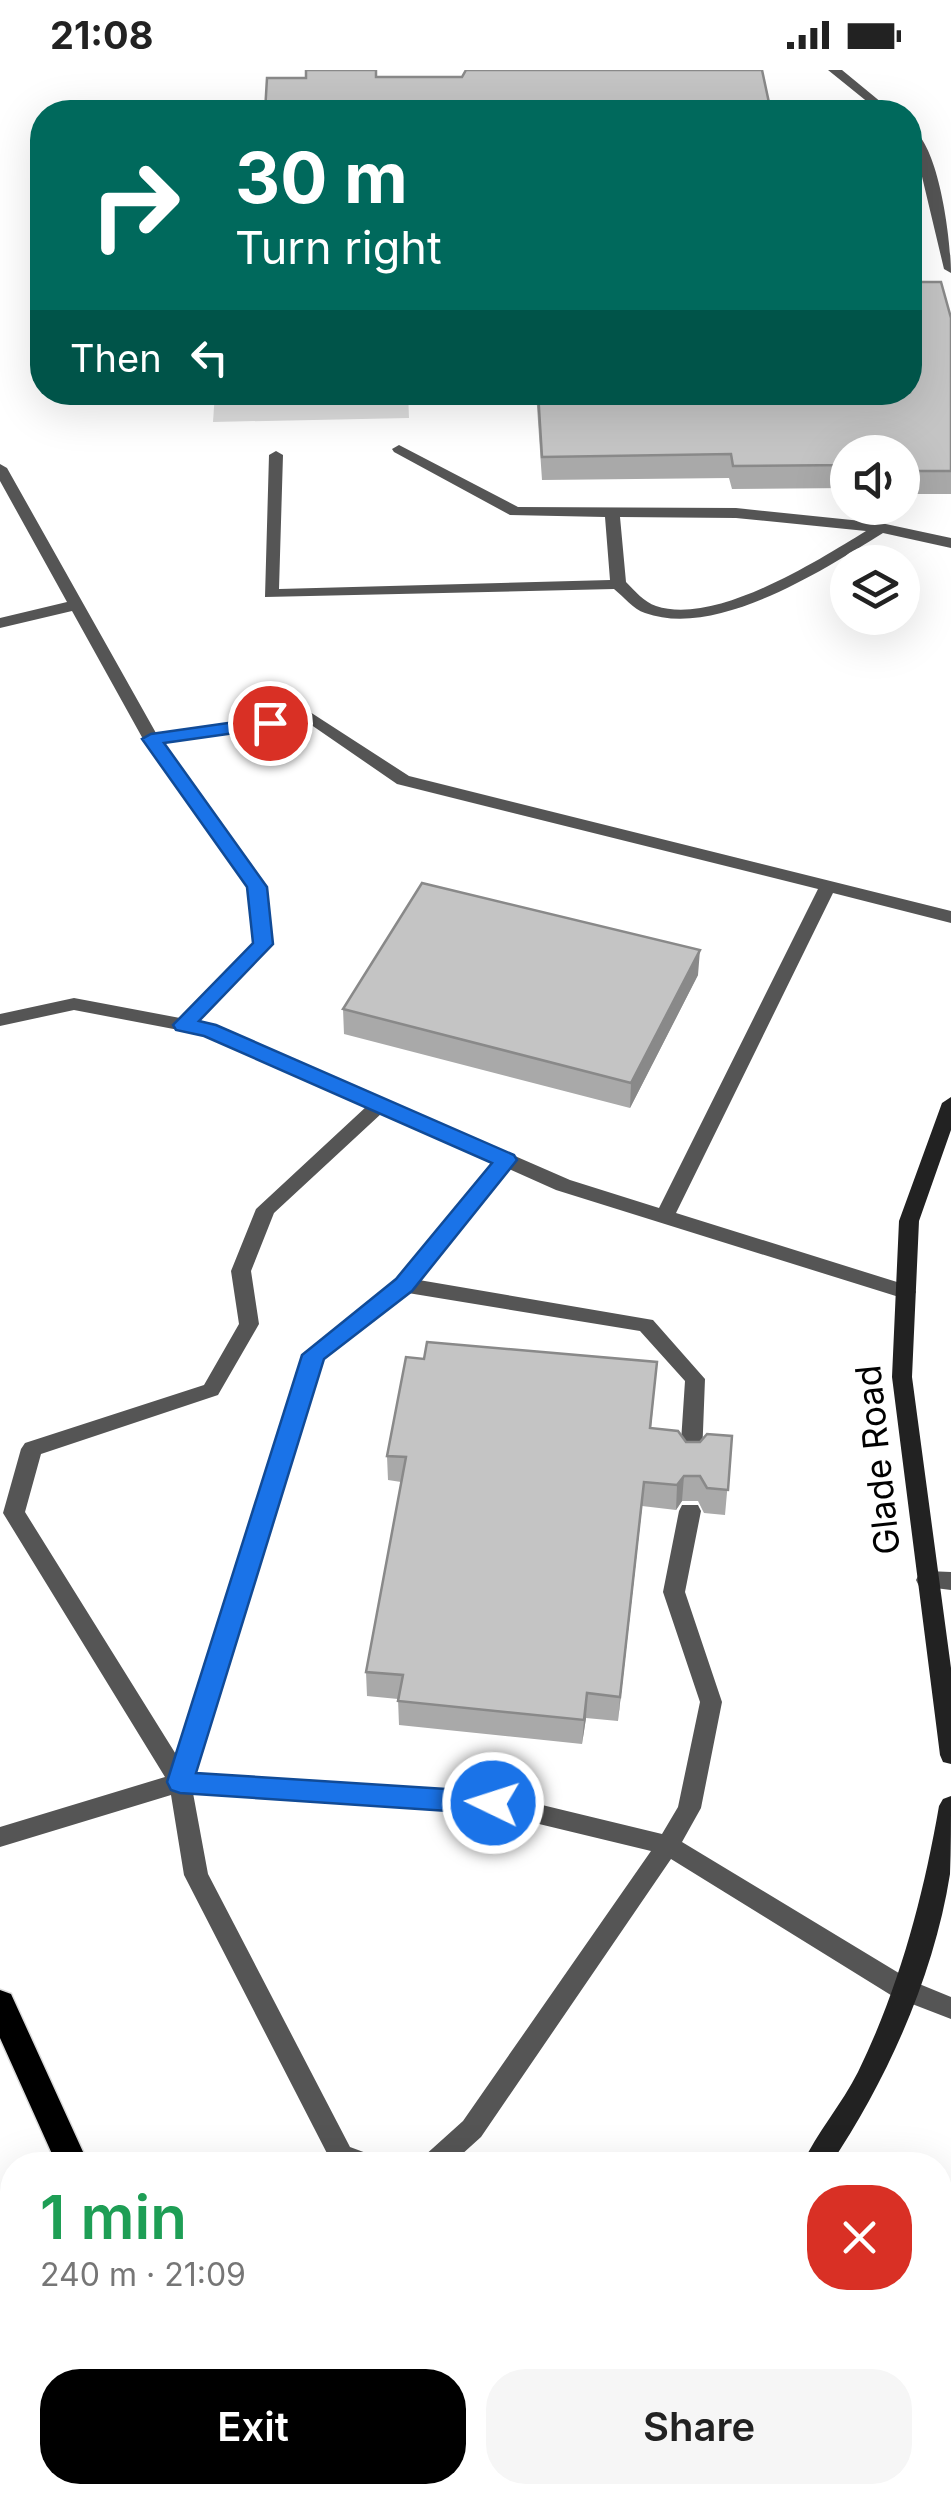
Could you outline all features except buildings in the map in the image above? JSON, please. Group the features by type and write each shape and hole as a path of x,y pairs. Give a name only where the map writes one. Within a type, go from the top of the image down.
{"main road":[{"name":"Glade Road","path":"950,1109 909,1221 902,1377 951,1755"},
{"path":"825,2152 889,2032 942,1870 951,1806"},
{"path":"0,2004 67,2152"}],"lane":[{"path":"834,70 872,100"},
{"path":"922,150 951,269"},
{"path":"400,449 514,512 736,513 881,528 951,543"},
{"path":"276,454 271,594 618,584 648,609 698,615 814,568 881,528"},
{"path":"0,468 8,497 76,604 151,739 257,887 263,944 184,1025"},
{"path":"612,512 618,584"},
{"path":"0,624 76,604"},
{"path":"151,739 310,717 403,780 951,917"},
{"path":"665,1216 828,886"},
{"path":"0,1020 74,1004 209,1030 563,1185 906,1292"},
{"path":"339,2152 196,1875 180,1782 14,1513 32,1449 211,1390 249,1324 241,1272 266,1209 380,1105"},
{"path":"180,1782 314,1355 404,1285 506,1160"},
{"path":"404,1285 646,1325 694,1379 691,1457"},
{"path":"446,2152 472,2128 690,1808 711,1702 674,1592 690,1511"},
{"path":"927,1580 951,1581"},
{"path":"0,1837 180,1782 493,1803 668,1845 903,1988 951,2008"}],"shaded area":[{"path":"214,405 408,405 409,418 213,422"}],"route":[{"path":"270,723 151,739 257,887 263,944 184,1025 209,1030 506,1160 404,1285 314,1355 180,1782 493,1803"}]}
